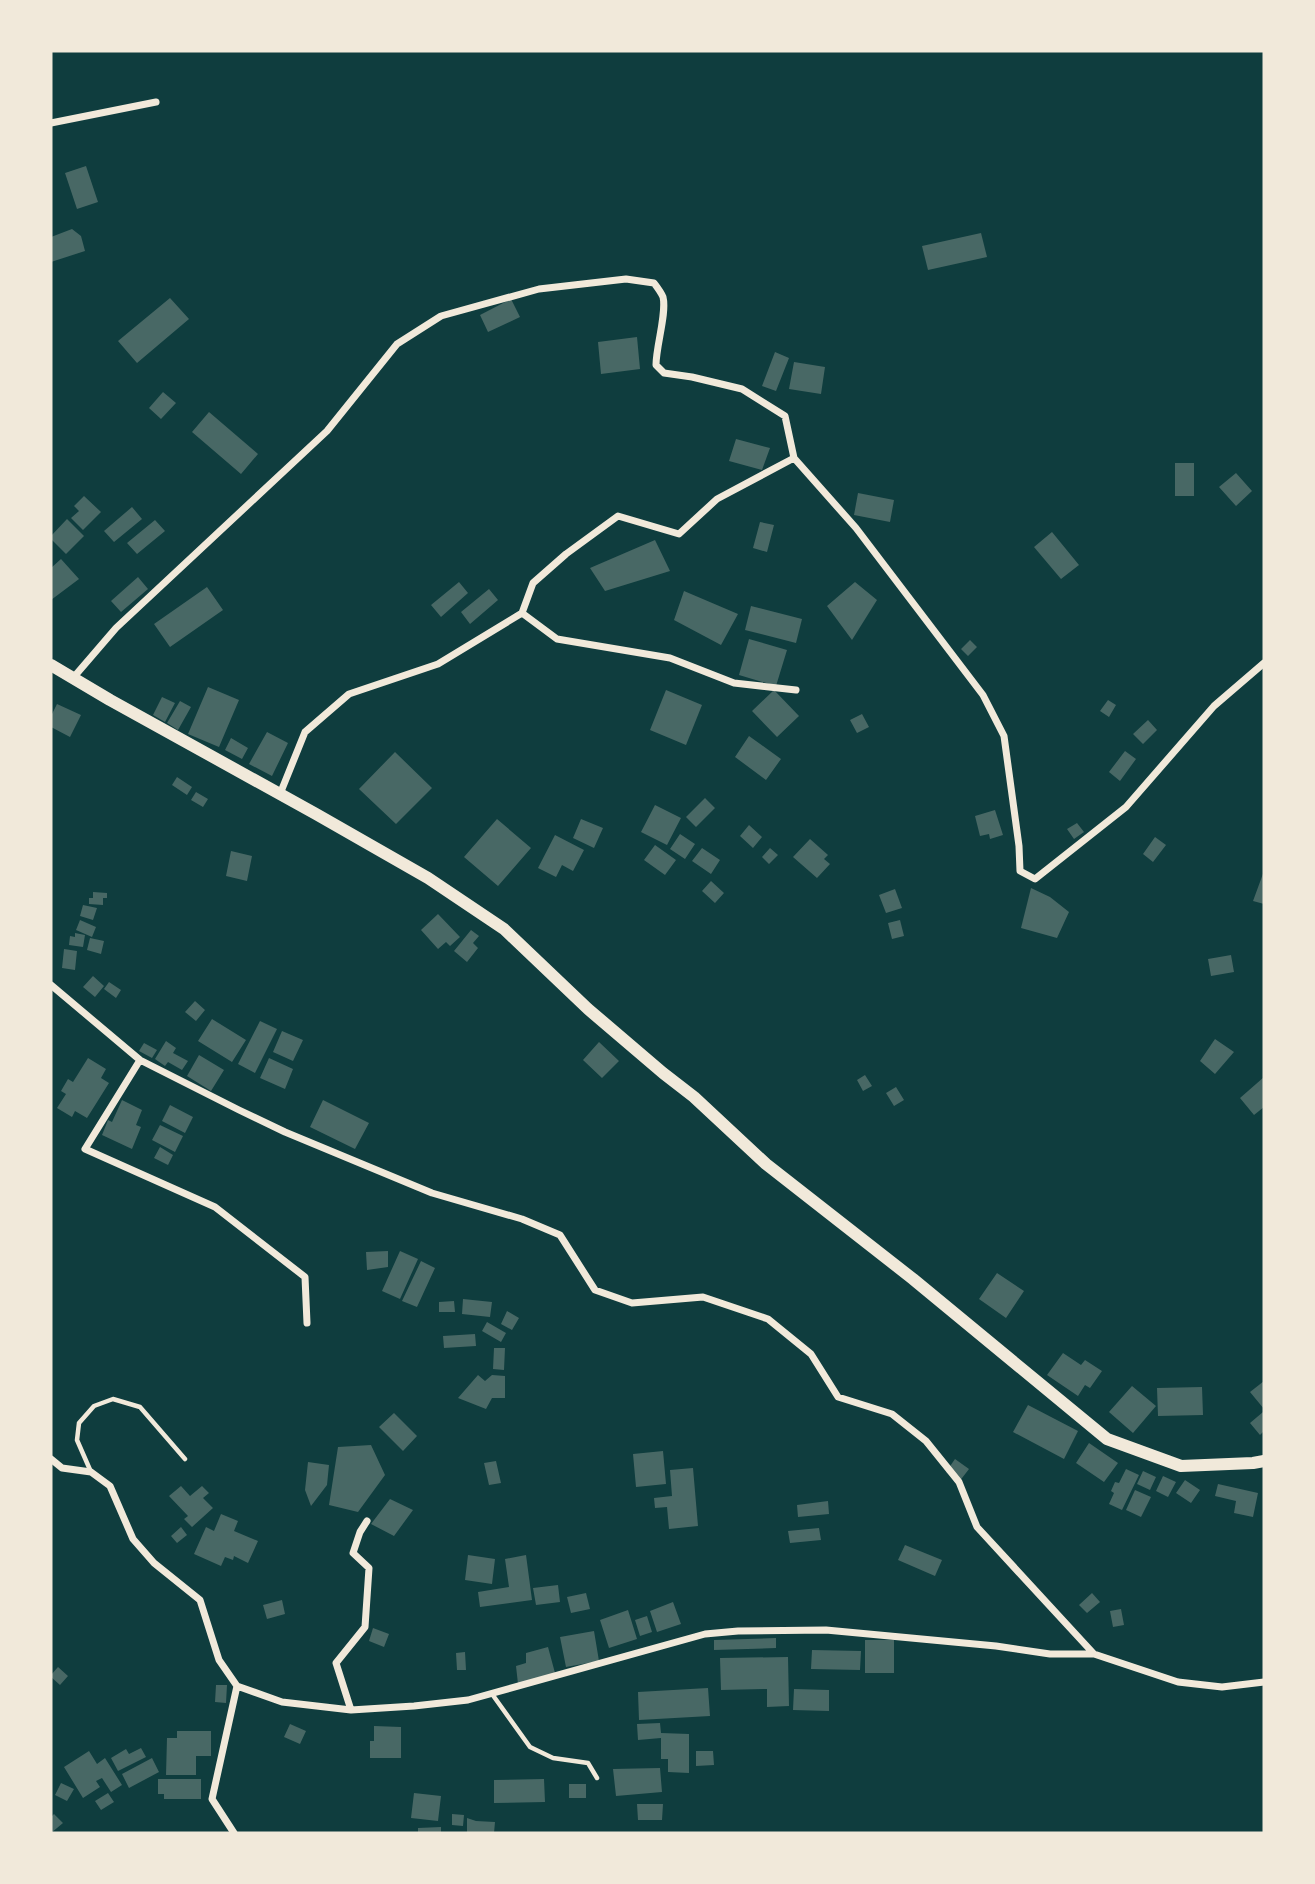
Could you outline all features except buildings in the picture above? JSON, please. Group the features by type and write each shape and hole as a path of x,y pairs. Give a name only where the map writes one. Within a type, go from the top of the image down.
{"main road":[{"path":"51,665 428,878 504,929 588,1009 694,1097 766,1164 913,1279 1107,1439 1181,1465 1264,1461"}],"street":[{"path":"51,123 156,102"},
{"path":"73,678 116,628 327,430 397,344 441,316 539,289 625,279 654,283 663,299 656,365 664,373 742,389 785,416 794,458 856,528 983,695 1004,736 1020,871 1035,879 1126,807 1214,706 1264,663"},
{"path":"280,794 305,732 349,694 438,664 522,613 534,583 566,554 618,516 679,534 717,499 794,458"},
{"path":"522,613 557,639 670,658 734,683 796,690"},
{"path":"51,985 140,1060 285,1132 432,1193 522,1219 560,1235 595,1290 632,1303 703,1297 768,1319 811,1354 838,1397 892,1414 926,1441 959,1482 977,1527 1094,1654"},
{"path":"140,1060 85,1149 215,1206 304,1278 307,1323"},
{"path":"51,1459 62,1468 91,1472 110,1486 133,1539 153,1563 200,1600 219,1660 237,1686 282,1702 351,1710 468,1700 705,1634 737,1631 826,1630 996,1646 1050,1654 1094,1654 1178,1682 1222,1687 1264,1682"},
{"path":"351,1710 335,1663 365,1627 369,1568 353,1553 367,1521"},
{"path":"234,1833 212,1799 237,1686"}],"lane":[{"path":"91,1472 76,1440 79,1423 94,1406 113,1399 140,1407 185,1459"},
{"path":"492,1694 530,1747 554,1758 589,1763 597,1778"}]}
